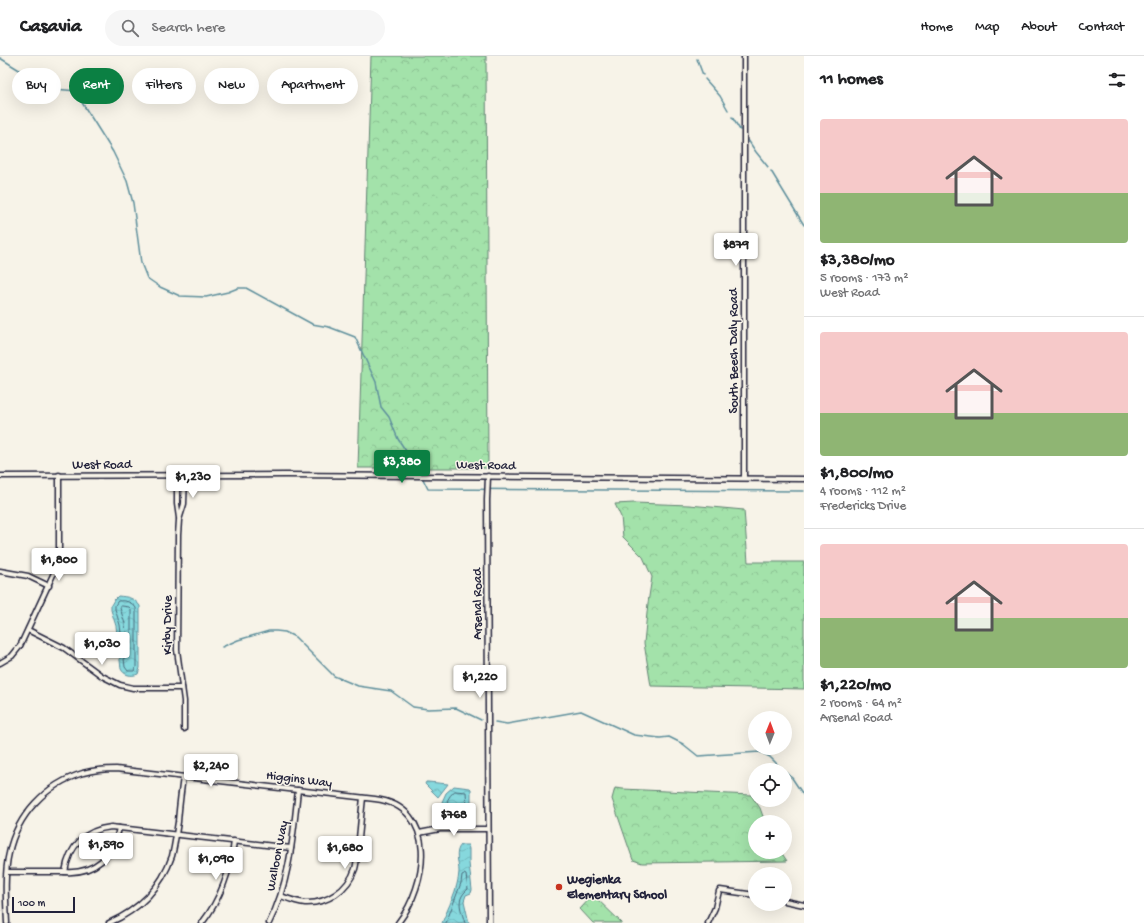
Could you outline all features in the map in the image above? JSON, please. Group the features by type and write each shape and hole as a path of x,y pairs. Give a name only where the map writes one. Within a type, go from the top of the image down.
{"street":[{"name":"South Beech Daly Road","path":"744,56 744,478"},
{"name":"Kirby Drive","path":"176,475 179,520 177,650 184,702 184,729"},
{"name":"Kirby Drive","path":"179,520 184,504 185,475"},
{"name":"West Road","path":"0,476 488,476 804,479"},
{"path":"0,663 14,653 20,646 58,564 59,476"},
{"name":"Arsenal Road","path":"488,476 488,923"},
{"path":"0,571 28,576 49,586"},
{"path":"28,630 64,648 102,676 120,685 133,688 182,688"},
{"name":"Higgins Way","path":"7,923 7,872 10,848 22,821 39,798 61,783 83,773 100,770 124,770 382,800 392,803 409,816 419,833 421,848 419,877 415,893 398,923"},
{"path":"109,923 132,911 146,899 163,877 170,862 176,834 183,777"},
{"name":"Walloon Way","path":"269,923 281,896 287,876 298,790"},
{"path":"281,896 299,902 314,902 330,898 344,888 351,877 355,865 363,798"},
{"path":"65,872 70,855 76,844 90,834 101,829 111,827 291,848"},
{"path":"7,872 82,871 102,861 109,853 114,845 119,828"},
{"path":"419,833 440,829 488,828"},
{"path":"202,923 223,886 231,859 234,841"},
{"path":"708,923 715,908 719,890 748,894"},
{"path":"792,902 804,905"}],"green space":[{"path":"371,56 486,56 488,468 358,468"},
{"path":"634,503 689,505 744,510 748,562 804,562 804,689 651,686 644,643 652,577 643,557 623,537 621,517 615,504"},
{"path":"615,788 748,795 748,807 759,807 762,815 748,815 748,859 786,859 787,861 642,863 633,860 612,799"},
{"path":"593,895 622,923 593,923 580,909"}],"water":[{"path":"118,596 130,598 140,606 140,668 138,674 135,675 126,674 121,669 116,626 111,610 111,605"},
{"path":"426,782 448,784 438,797 425,784"},
{"path":"454,786 471,789 470,813 448,814 442,802 446,793"},
{"path":"461,845 468,845 469,849 472,890 471,893 466,895 464,901 469,923 442,923 457,885 459,872 457,854"}],"waterway":[{"path":"0,58 29,76 43,88 77,91 81,101 113,152 127,181 133,203 141,263 147,278 160,287 180,296 206,297 238,288 246,288 312,324 329,327 355,337 376,382 381,407 389,417 398,439 418,469 428,489 804,491"},
{"path":"697,59 703,75"},
{"path":"705,79 720,96 728,110"},
{"path":"732,117 740,130"},
{"path":"748,140 768,167"},
{"path":"771,171 804,225"},
{"path":"222,647 238,640 269,631 285,632 295,637 334,676 358,686 391,691 413,707 428,709 456,708 481,720"},
{"path":"495,722 507,724 581,711 634,735 660,738 669,737 683,744 698,756 760,752 770,757 776,763"},
{"path":"792,778 804,796"}],"place":[{"name":"Wegienka Elementary School","path":"559,887"}]}
